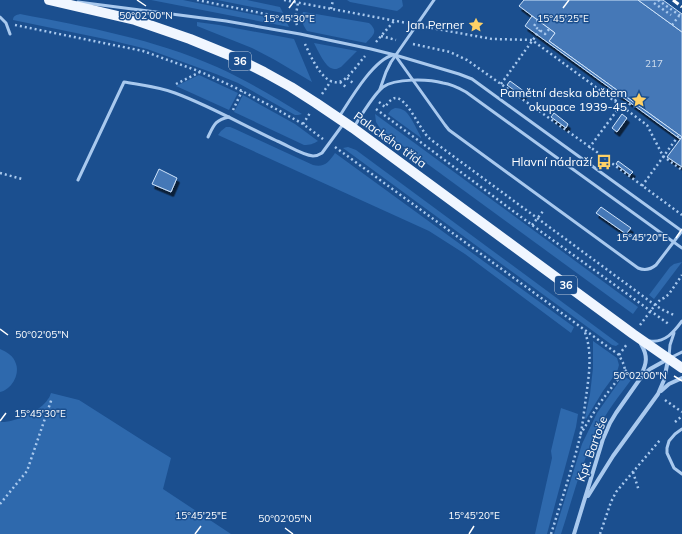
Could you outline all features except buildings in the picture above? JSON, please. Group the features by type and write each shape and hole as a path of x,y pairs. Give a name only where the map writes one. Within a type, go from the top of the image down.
{"main road":[{"name":"Palackého třída","path":"48,0 135,20 190,39 264,72 300,93 345,123 633,334 682,368"}],"street":[{"name":"Kpt. Bartoše","path":"574,534 607,430 645,366 646,353 642,344 633,334"},
{"name":"Kpt. Bartoše","path":"638,380 650,369 668,359"},
{"name":"Kpt. Bartoše","path":"658,394 664,380 668,359"},
{"name":"Kpt. Bartoše","path":"583,507 590,492 612,456 658,394 669,384 682,378"}],"lane":[{"path":"62,0 219,20 300,34 395,55 466,76 682,231 660,262 648,270 638,268 455,134 445,124 395,55"},
{"path":"378,93 388,66 434,0"},
{"path":"0,17 6,24 10,34"},
{"path":"345,123 355,94 377,65 387,57 395,55"},
{"path":"78,180 124,82 176,93 211,108 294,149 314,156 320,154 345,123 369,104 384,86 392,82 413,80 443,83 466,92 682,248"},
{"path":"208,137 217,121 229,118"},
{"path":"633,334 644,340 657,342 670,336 682,321"},
{"path":"668,359 670,345 676,330"},
{"path":"668,359 682,352"},
{"path":"682,429 675,434 667,448 667,453 674,468 682,474"}],"path":[{"path":"197,0 295,20"},
{"path":"284,0 492,39 532,40 648,124 663,156 682,170"},
{"path":"331,9 334,0"},
{"path":"658,0 681,17 672,25"},
{"path":"298,3 295,20 300,34 315,64 322,74 335,83 347,78"},
{"path":"654,3 671,15"},
{"path":"538,20 534,26 545,34 550,28"},
{"path":"6,24 142,51 201,72 242,91 303,124 619,355 625,370 632,375"},
{"path":"501,84 540,30"},
{"path":"164,90 201,72"},
{"path":"340,82 355,94"},
{"path":"229,118 242,91"},
{"path":"615,101 621,93"},
{"path":"374,98 385,107 393,99 397,98 403,101 424,133 434,142 655,305 674,315"},
{"path":"626,109 632,101"},
{"path":"369,104 666,322"},
{"path":"582,159 621,105"},
{"path":"642,186 679,135"},
{"path":"590,147 682,215"},
{"path":"0,173 22,179"},
{"path":"643,321 655,305 668,295 682,275"},
{"path":"551,534 580,435 589,363 589,346 584,330"},
{"path":"619,355 624,346"},
{"path":"580,435 599,404 625,370"},
{"path":"0,504 27,471 52,398"},
{"path":"668,402 682,412"},
{"path":"672,424 682,416"},
{"path":"600,534 616,492 663,436"},
{"path":"633,471 639,491"}],"shaded area":[{"path":"151,0 183,0 286,21 289,27"},
{"path":"217,0 247,0 280,7 283,13"},
{"path":"347,0 402,0 403,6 397,11 350,2"},
{"path":"303,12 369,23 374,29 374,33 366,43 307,31 302,22"},
{"path":"20,14 145,41 193,57 239,77 302,114 295,115 238,83 147,49 13,20 15,16"},
{"path":"197,22 294,39 312,82 252,48 197,26"},
{"path":"314,43 357,51 341,67 334,69 326,64"},
{"path":"199,75 238,93 229,110 176,86"},
{"path":"243,95 295,124 318,141 304,145 234,112"},
{"path":"395,108 402,109 407,113 414,123 421,138 388,114"},
{"path":"375,114 638,307 633,314 381,130 376,122"},
{"path":"226,127 235,129 317,166 326,164 335,153 574,327 571,333 465,254 429,231 218,135"},
{"path":"348,147 356,150 619,344 616,346 612,345 343,148"},
{"path":"682,262 654,299 649,295 670,267 674,264"},
{"path":"593,341 617,358 619,365 617,372 603,391 586,419 593,368"},
{"path":"0,349 8,353 15,361 17,373 11,385 4,391 0,392"},
{"path":"625,377 631,380 609,410 592,441 582,467 561,534 554,534 582,444 597,413 621,379"},
{"path":"51,393 79,400 171,458 163,489 231,534 0,534 0,422 12,421 33,412 45,403"},
{"path":"561,408 578,414 576,427 547,534 535,534 552,458 551,451"}],"railway":[{"path":"673,0 682,7"}],"place":[{"name":"Jan Perner","path":"476,25"},
{"name":"Pamětní deska obětem okupace 1939-45","path":"639,100"},
{"name":"Hlavní nádraží","path":"604,162"}]}
